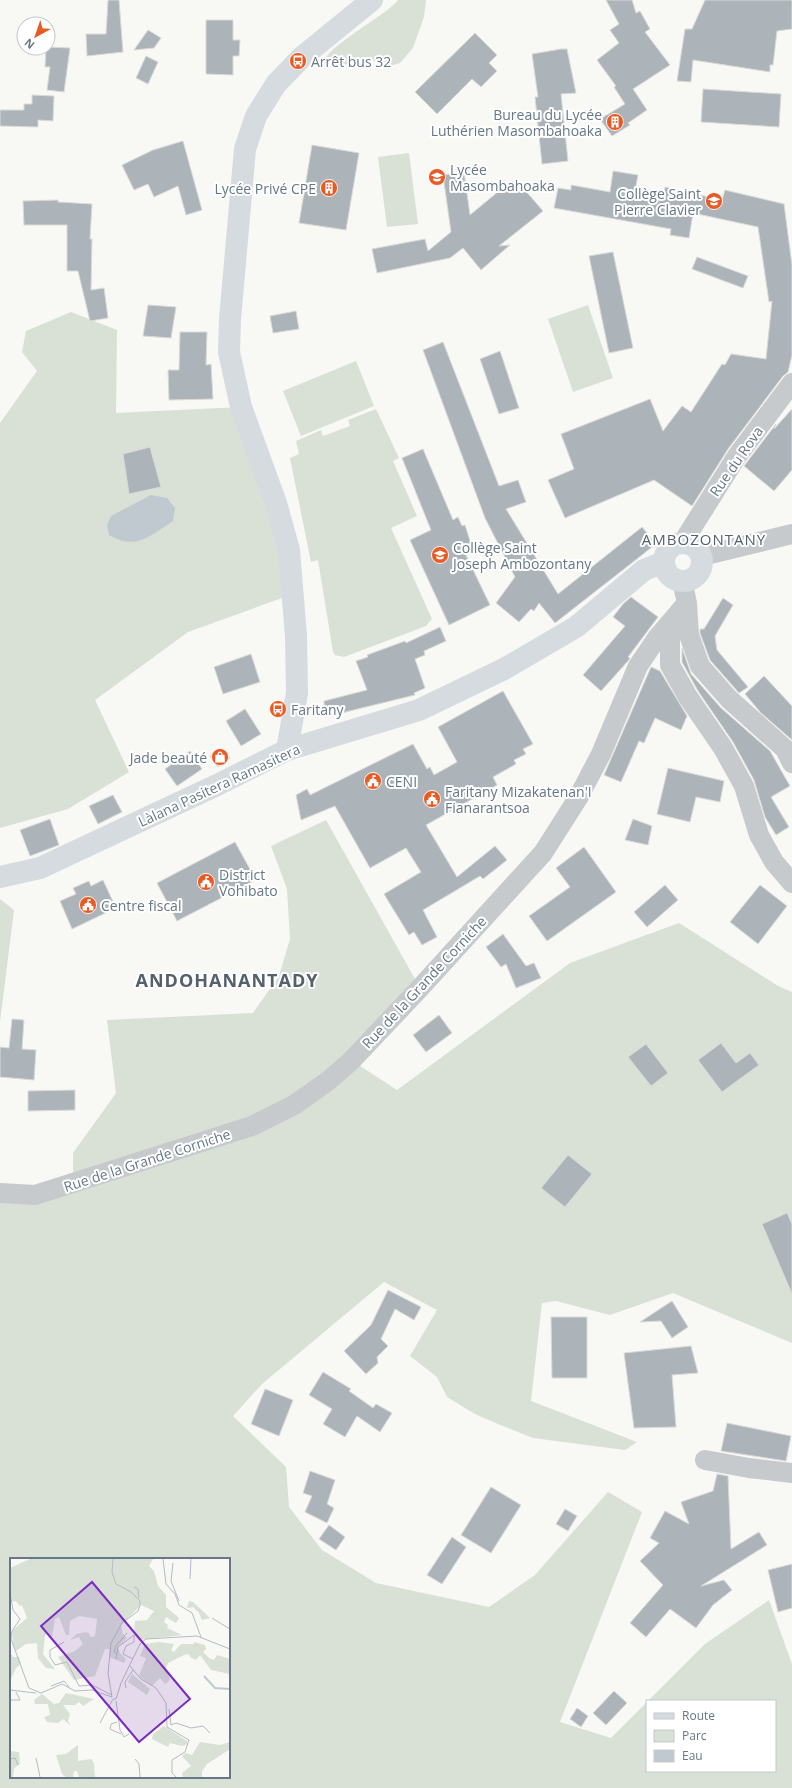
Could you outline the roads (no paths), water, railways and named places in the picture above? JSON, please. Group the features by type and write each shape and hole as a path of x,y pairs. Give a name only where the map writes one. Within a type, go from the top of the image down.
{"street":[{"path":"287,750 298,693 289,550 276,503 241,407 229,352 230,319 245,149 256,116 276,84 302,57 372,0"},
{"name":"Rue du Rova","path":"683,542 736,456 792,383"},
{"path":"702,556 792,534"},
{"path":"683,542 696,547 702,556 702,565 698,574 691,580 682,581 671,577 665,567 665,554 669,548 676,544 683,542"},
{"name":"Làlana Pasitera Ramasitera","path":"0,877 40,868 217,785 287,750 419,710 504,669 576,628 644,570 664,562"},
{"path":"682,581 687,603 689,635 700,666 729,699 785,750 792,763"},
{"name":"Rue de la Grande Corniche","path":"0,1193 35,1195 252,1126 294,1105 334,1076 420,988 543,853 578,798 601,754 638,666 687,603"},
{"path":"670,623 670,665 688,697 723,748 744,786 758,835 774,862 792,883"},
{"path":"705,1460 749,1468 792,1473"}],"water":[{"path":"151,495 167,498 175,508 173,521 150,536 135,542 119,540 109,535 107,525 111,516"}],"place":[{"name":"Arrêt bus 32","path":"298,61"},
{"name":"Bureau du Lycée Luthérien Masombahoaka","path":"615,122"},
{"name":"Lycée Masombahoaka","path":"437,177"},
{"name":"Lycée Privé CPE","path":"329,188"},
{"name":"Collège Saint Pierre Clavier","path":"714,201"},
{"name":"Collège Saint Joseph Ambozontany","path":"440,555"},
{"name":"Faritany","path":"278,709"},
{"name":"Jade beauté","path":"220,757"},
{"name":"CENI","path":"373,781"},
{"name":"Faritany Mizakatenan'I Fianarantsoa","path":"432,799"},
{"name":"District Vohibato","path":"206,882"},
{"name":"Centre fiscal","path":"88,905"}],"district":[{"name":"AMBOZONTANY","path":"704,539"},
{"name":"ANDOHANANTADY","path":"227,980"}]}
